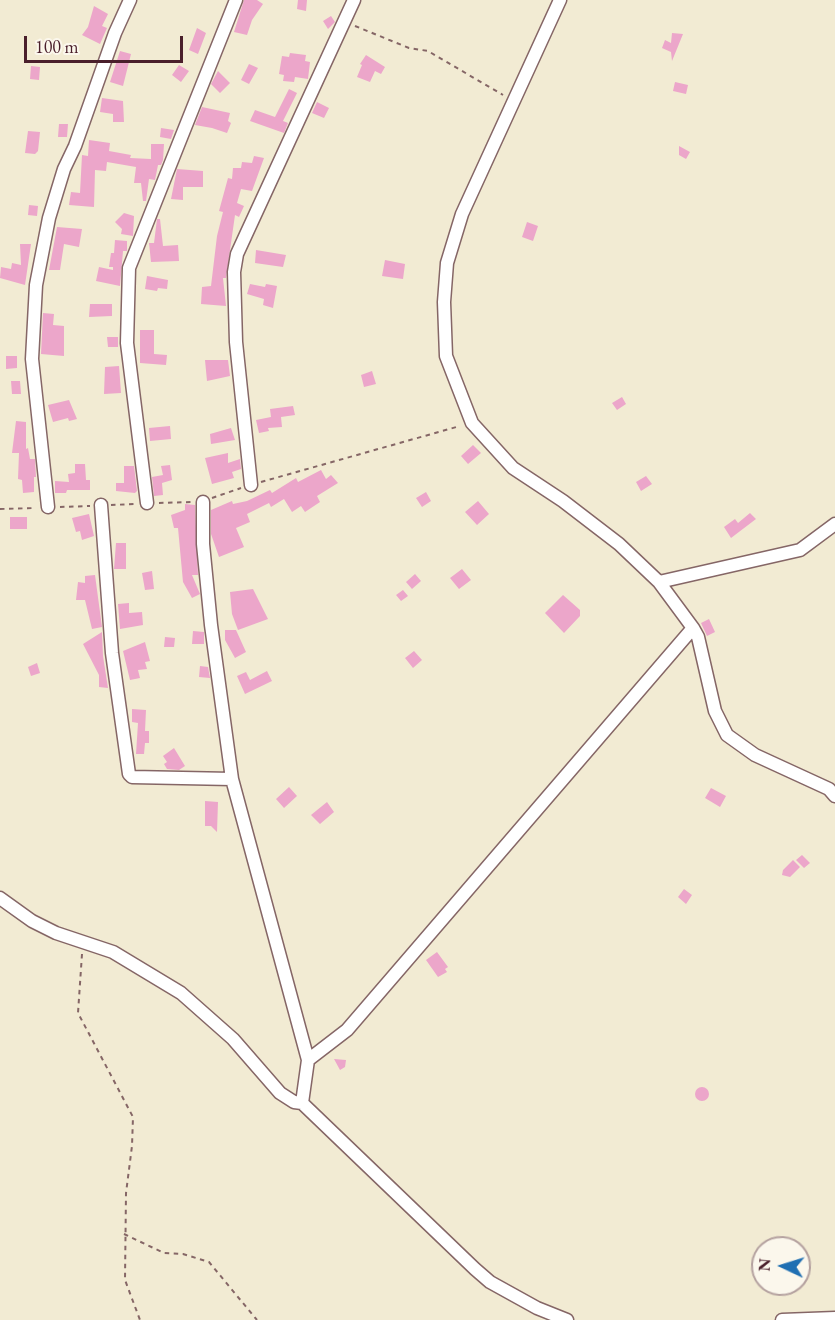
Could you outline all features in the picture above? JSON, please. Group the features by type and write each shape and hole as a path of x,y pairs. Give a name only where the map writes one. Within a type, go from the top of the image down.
{"street":[{"path":"48,507 32,359 36,285 49,218 63,169 75,146 115,33 130,0"},
{"path":"147,503 127,343 129,268 236,0"},
{"path":"251,485 236,342 234,272 237,254 354,0"},
{"path":"560,0 512,100 462,214 447,263 444,302 446,356 471,423 513,468 563,501 619,544 659,582 698,637 715,711 727,735 755,755 829,789 835,796"},
{"path":"203,502 203,544 211,625 232,779 308,1060 302,1103"},
{"path":"101,506 112,653 129,774 132,777 232,779"},
{"path":"659,582 800,549 835,524"},
{"path":"308,1060 347,1030 693,628"},
{"path":"0,898 32,921 56,933 113,952 181,993 233,1039 280,1093 294,1102 302,1103 474,1269 490,1282 537,1308 567,1320"},
{"path":"782,1320 835,1318"}],"path":[{"path":"344,21 409,48 428,51 512,100"},
{"path":"0,509 203,502 251,485 471,423"},
{"path":"84,942 78,1013 132,1117 124,1234 125,1280 140,1320"},
{"path":"124,1234 164,1253 183,1254 209,1262 256,1320"}],"building":[{"path":"244,0 257,0 263,4 252,20 247,35 234,32"},
{"path":"298,0 307,0 306,11 297,9"},
{"path":"94,6 108,14 102,26 107,28 100,44 82,35 88,27"},
{"path":"331,16 335,22 328,29 323,21"},
{"path":"197,28 206,33 198,54 189,50"},
{"path":"672,33 683,34 672,61 671,52 662,48 665,40 671,43"},
{"path":"120,51 131,54 123,86 110,82"},
{"path":"290,53 306,55 305,61 310,62 308,79 295,77 294,82 283,81 284,75 279,74 282,56 289,57"},
{"path":"366,55 385,67 381,74 375,71 370,82 357,77 362,65 360,64"},
{"path":"249,64 258,68 249,84 241,80"},
{"path":"179,65 189,71 181,82 172,75"},
{"path":"31,66 40,67 39,80 30,79"},
{"path":"218,71 230,83 220,93 211,84"},
{"path":"675,82 688,85 686,94 673,91"},
{"path":"289,89 297,93 283,121 288,123 284,133 250,121 255,110 275,117"},
{"path":"102,98 123,101 124,122 113,122 113,114 100,112"},
{"path":"317,102 329,108 324,118 312,113"},
{"path":"202,107 230,113 228,121 231,123 227,133 195,125"},
{"path":"59,124 68,124 67,137 58,137"},
{"path":"161,128 174,130 171,139 160,137"},
{"path":"28,131 40,132 38,151 35,154 25,153"},
{"path":"89,140 110,143 109,151 131,155 130,158 151,159 151,144 164,144 163,160 161,165 158,165 155,180 149,179 146,201 143,201 141,183 134,183 136,167 107,162 106,171 95,170 94,207 69,205 71,192 80,193 82,155 88,156"},
{"path":"679,146 690,152 686,159 679,155"},
{"path":"254,156 264,158 252,191 241,189 237,203 244,206 239,217 235,215 226,278 223,278 226,306 201,304 202,287 211,286 217,236 223,212 219,211 228,178 232,179 233,168 241,168 242,162 252,163"},
{"path":"177,169 203,171 203,187 183,187 183,200 171,199"},
{"path":"29,205 38,206 37,216 28,215"},
{"path":"124,213 134,216 133,236 121,234 122,229 115,222"},
{"path":"157,219 160,219 163,246 178,245 179,261 151,262 149,243 154,243"},
{"path":"527,222 538,226 533,241 522,237"},
{"path":"57,227 82,229 79,247 64,244 60,270 49,270"},
{"path":"115,240 127,241 127,251 123,251 120,286 96,281 99,267 113,270 113,267 109,267 111,253 114,253"},
{"path":"20,244 31,244 25,285 0,278 1,267 11,269 12,263 21,265"},
{"path":"256,250 286,255 283,267 255,263"},
{"path":"385,260 405,264 403,279 382,276"},
{"path":"147,276 168,280 167,289 158,288 157,291 145,289"},
{"path":"250,284 265,287 266,284 277,286 273,308 263,305 264,299 247,294"},
{"path":"90,304 112,304 112,316 89,317"},
{"path":"43,313 54,314 53,325 64,326 64,356 41,354"},
{"path":"140,330 154,330 154,354 167,355 166,365 140,363"},
{"path":"107,337 118,337 118,347 108,347"},
{"path":"6,356 17,356 17,368 6,369"},
{"path":"205,360 228,360 230,376 207,381"},
{"path":"119,366 121,393 104,394 105,367"},
{"path":"372,371 376,384 364,387 361,375"},
{"path":"11,381 20,381 21,394 12,394"},
{"path":"622,397 626,404 617,410 612,403"},
{"path":"69,400 77,419 69,421 68,418 53,422 48,405"},
{"path":"293,406 295,415 281,417 282,427 268,428 269,431 259,433 256,420 271,417 270,409"},
{"path":"16,421 26,422 26,449 28,448 30,459 35,459 34,492 23,493 22,480 18,479 19,453 12,453"},
{"path":"170,426 171,439 150,441 149,428"},
{"path":"231,428 235,440 211,444 210,434"},
{"path":"473,445 481,453 468,464 461,456"},
{"path":"228,453 228,463 240,459 241,469 232,472 234,478 212,484 205,458"},
{"path":"75,464 85,464 86,480 90,480 90,490 67,490 66,493 55,493 55,481 69,482 68,474 75,473"},
{"path":"170,465 172,480 162,483 163,495 154,496 152,477 163,475 161,466"},
{"path":"124,466 134,466 137,491 135,493 116,491 116,483 124,483"},
{"path":"321,470 326,479 331,475 338,483 317,496 320,502 305,512 301,506 292,512 284,499 271,507 269,503 247,514 250,522 236,528 244,547 219,557 211,534 211,510 232,501 233,504 247,501 270,490 272,493 296,478 298,482"},
{"path":"646,476 652,484 641,491 636,482"},
{"path":"426,492 431,501 422,507 416,498"},
{"path":"478,501 489,514 477,525 465,512"},
{"path":"185,504 195,505 198,575 192,575 200,594 192,598 183,582 178,528 174,528 171,515 185,510"},
{"path":"750,513 756,519 731,538 724,527 735,519 738,523"},
{"path":"89,514 94,536 82,540 80,531 76,532 72,518"},
{"path":"10,517 27,517 27,529 10,529"},
{"path":"116,543 126,543 126,569 114,569"},
{"path":"462,569 471,580 459,589 450,578"},
{"path":"152,571 154,589 145,590 142,573"},
{"path":"415,574 421,581 412,589 406,582"},
{"path":"95,575 102,627 92,629 85,600 76,600 78,582 85,583 85,576"},
{"path":"253,589 268,619 238,630 232,614 230,592"},
{"path":"403,590 408,596 401,601 396,595"},
{"path":"563,595 580,610 580,616 564,633 545,613"},
{"path":"129,603 129,613 142,612 143,625 120,629 118,604"},
{"path":"709,619 715,632 707,636 701,623"},
{"path":"225,630 236,630 246,652 235,658 225,640"},
{"path":"193,631 204,632 204,644 192,644"},
{"path":"102,632 108,688 99,687 99,675 83,644"},
{"path":"165,637 175,638 174,647 164,647"},
{"path":"145,642 150,661 145,662 147,669 138,670 140,678 130,680 123,651"},
{"path":"414,651 422,660 413,668 405,658"},
{"path":"37,663 40,673 31,676 28,667"},
{"path":"200,666 208,667 210,678 199,677"},
{"path":"267,671 272,681 245,694 237,676 246,672 250,680"},
{"path":"132,709 146,710 145,731 149,731 149,743 145,743 144,754 136,754 138,723 132,722"},
{"path":"174,748 185,766 179,770 167,769 164,764 167,762 163,756"},
{"path":"289,787 297,796 284,808 276,799"},
{"path":"711,788 726,796 720,807 705,798"},
{"path":"205,801 218,802 217,832 211,826 205,826"},
{"path":"327,802 334,812 320,824 311,815"},
{"path":"802,855 810,863 804,868 796,860"},
{"path":"793,860 800,867 790,877 782,875 783,870"},
{"path":"684,889 692,895 686,904 678,897"},
{"path":"437,952 448,967 445,969 447,972 438,977 426,960"},
{"path":"334,1059 346,1060 345,1067 340,1070"},
{"path":"699,1087 705,1087 709,1094 705,1101 699,1101 695,1097 695,1091"}]}
